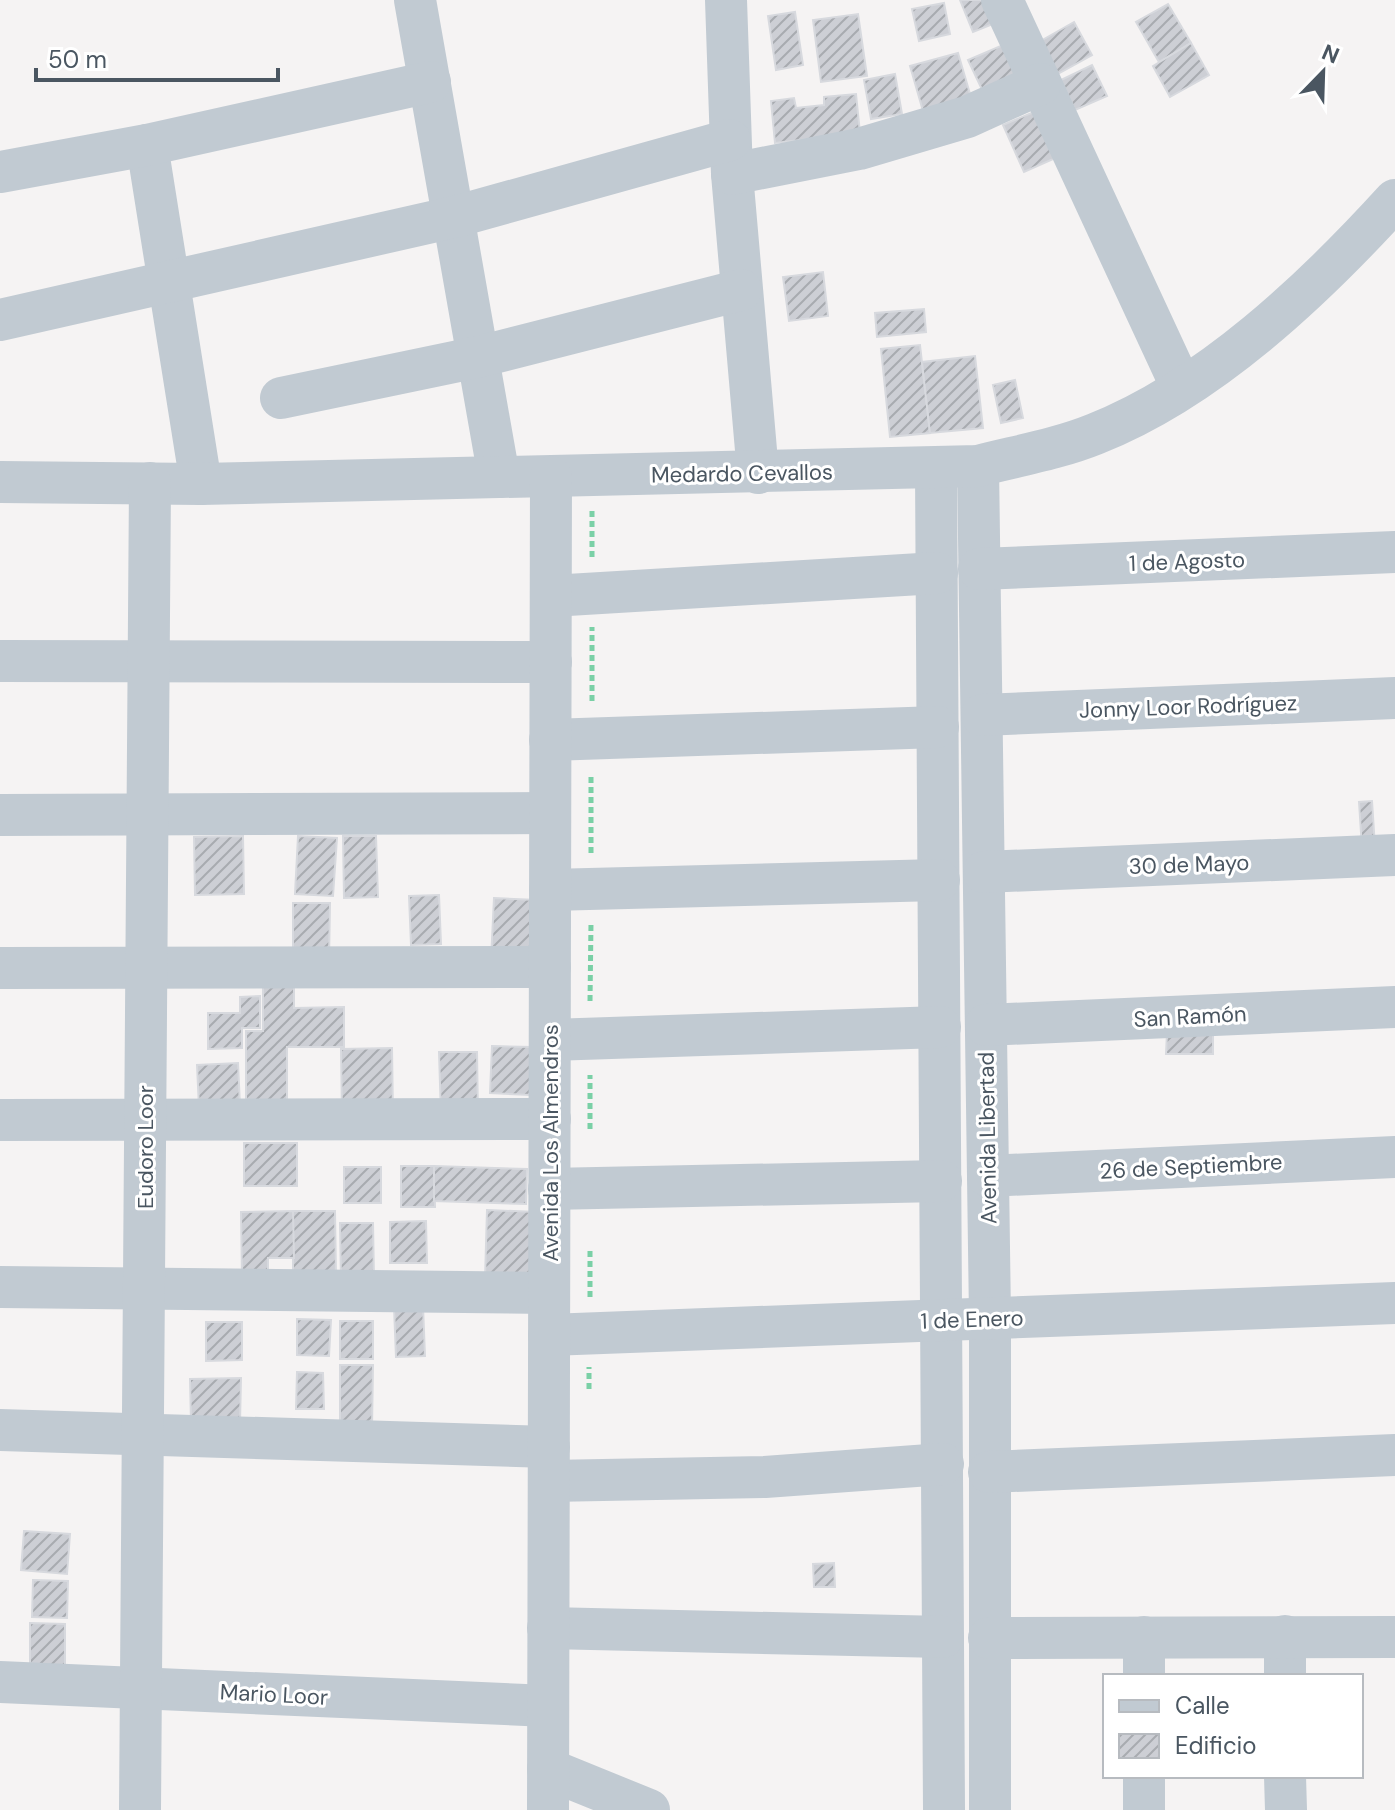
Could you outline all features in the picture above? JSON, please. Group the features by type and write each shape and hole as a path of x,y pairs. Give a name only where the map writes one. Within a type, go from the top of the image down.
{"street":[{"path":"415,0 499,477"},
{"path":"726,0 731,157 758,473"},
{"path":"1002,0 1182,388"},
{"path":"0,172 147,145 430,82"},
{"path":"0,320 731,157 859,149 967,117 1040,84"},
{"path":"147,145 201,484"},
{"name":"Medardo Cevallos","path":"0,482 201,484 978,466 1095,434 1142,413 1182,388 1291,304 1395,200"},
{"path":"281,398 478,357 741,290"},
{"name":"Avenida Libertad","path":"978,466 990,1318 990,1810"},
{"name":"Avenida Libertad","path":"936,469 944,1810"},
{"name":"Avenida Los Almendros","path":"548,1810 549,1464 569,1334 549,1293 570,1189 550,1119 570,1039 550,967 570,889 550,813 551,477"},
{"name":"Eudoro Loor","path":"140,1810 150,483"},
{"name":"1 de Agosto","path":"979,569 1395,552"},
{"path":"551,596 937,573"},
{"path":"0,661 551,662"},
{"name":"Jonny Loor Rodríguez","path":"982,715 1395,698"},
{"path":"550,740 938,727"},
{"path":"0,815 550,813"},
{"name":"30 de Mayo","path":"984,872 1395,855"},
{"path":"570,889 939,880"},
{"path":"0,968 550,967"},
{"name":"San Ramón","path":"986,1025 1395,1007"},
{"path":"570,1039 940,1027"},
{"path":"0,1120 550,1119"},
{"name":"26 de Septiembre","path":"988,1176 1395,1157"},
{"path":"570,1189 941,1181"},
{"path":"0,1287 549,1293"},
{"name":"1 de Enero","path":"569,1334 1395,1303"},
{"path":"0,1430 143,1432 549,1464 765,1477 943,1464"},
{"path":"989,1472 1395,1455"},
{"path":"548,1628 943,1637"},
{"path":"989,1638 1144,1656 1285,1656 1395,1637"},
{"name":"Mario Loor","path":"0,1682 548,1706"},
{"path":"548,1769 649,1810"},
{"path":"1144,1778 1144,1810"},
{"path":"1285,1778 1286,1810"}],"path":[{"path":"570,1189 570,889 591,738 592,502"},
{"path":"589,1393 569,1334 590,1246"}],"building":[{"path":"960,0 995,0 1003,20 973,32"},
{"path":"944,3 950,34 919,41 912,9"},
{"path":"1168,4 1191,43 1159,62 1136,22"},
{"path":"795,12 803,65 776,70 768,16"},
{"path":"858,14 867,76 821,82 813,20"},
{"path":"1074,22 1092,55 1056,75 1037,43"},
{"path":"1017,39 1034,76 986,98 968,60"},
{"path":"1191,43 1209,75 1170,97 1153,66"},
{"path":"958,53 973,104 925,118 910,66"},
{"path":"1092,65 1107,96 1075,110 1061,80"},
{"path":"895,74 902,114 871,119 864,80"},
{"path":"856,94 860,133 775,143 771,101 794,98 796,108 824,105 824,97"},
{"path":"1048,106 1069,152 1024,172 1003,125"},
{"path":"823,272 828,316 789,321 783,277"},
{"path":"924,309 926,332 877,337 875,313"},
{"path":"920,345 930,433 890,437 881,349"},
{"path":"975,356 983,428 930,433 922,362"},
{"path":"1015,380 1023,418 1001,423 993,385"},
{"path":"1372,801 1375,847 1362,848 1359,802"},
{"path":"243,836 244,894 195,895 194,837"},
{"path":"298,836 337,838 333,896 295,894"},
{"path":"343,836 376,836 378,897 344,898"},
{"path":"439,895 441,944 411,945 409,896"},
{"path":"494,898 537,900 535,962 491,960"},
{"path":"293,903 330,903 329,961 293,961"},
{"path":"294,984 294,1008 344,1007 344,1047 287,1047 287,1110 246,1110 246,1031 263,1031 263,985"},
{"path":"260,996 260,1028 242,1028 242,1048 208,1049 208,1013 240,1013 240,997"},
{"path":"1167,1032 1213,1033 1213,1054 1166,1054"},
{"path":"492,1046 532,1047 530,1095 490,1093"},
{"path":"392,1048 393,1115 342,1116 341,1049"},
{"path":"439,1052 477,1052 478,1116 441,1116"},
{"path":"238,1063 240,1106 199,1108 197,1065"},
{"path":"244,1143 297,1143 297,1186 244,1186"},
{"path":"401,1166 434,1166 435,1207 401,1207"},
{"path":"434,1166 527,1169 526,1204 434,1201"},
{"path":"344,1167 381,1167 381,1203 344,1203"},
{"path":"487,1210 536,1212 533,1281 485,1279"},
{"path":"293,1211 335,1211 336,1277 293,1277"},
{"path":"293,1211 294,1258 268,1258 268,1278 242,1279 241,1212"},
{"path":"426,1221 427,1263 390,1263 390,1222"},
{"path":"340,1223 373,1223 374,1280 341,1281"},
{"path":"423,1306 425,1356 396,1357 394,1307"},
{"path":"297,1319 331,1320 329,1356 297,1355"},
{"path":"340,1321 373,1321 373,1359 340,1359"},
{"path":"206,1322 242,1322 242,1360 206,1361"},
{"path":"340,1365 373,1365 372,1429 340,1428"},
{"path":"297,1372 323,1373 324,1409 296,1409"},
{"path":"241,1378 240,1423 191,1422 190,1379"},
{"path":"24,1531 70,1534 67,1574 21,1570"},
{"path":"834,1563 835,1587 814,1587 813,1564"},
{"path":"33,1580 68,1581 67,1618 32,1617"},
{"path":"30,1623 65,1624 65,1668 30,1668"}]}
